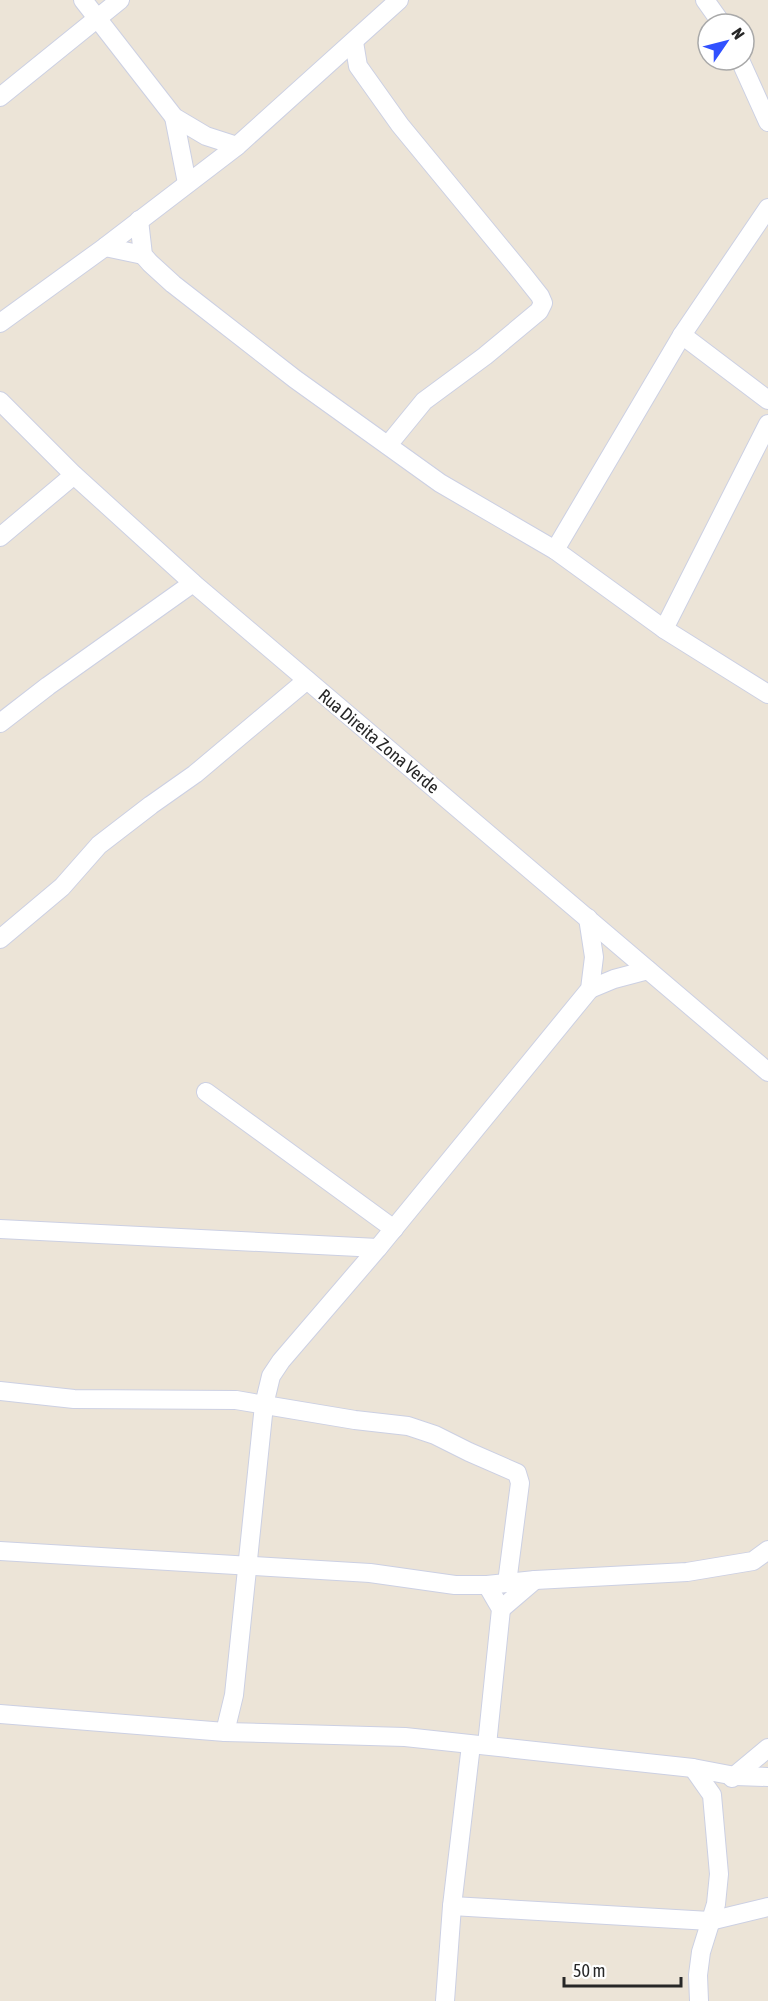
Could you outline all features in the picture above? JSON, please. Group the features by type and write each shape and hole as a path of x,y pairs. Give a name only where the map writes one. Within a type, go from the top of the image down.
{"street":[{"path":"83,0 174,117 206,136 237,146"},
{"path":"0,96 120,0"},
{"path":"0,323 105,247 237,146 399,0"},
{"path":"354,42 358,66 400,125 522,272 543,303 539,311 424,401 388,446"},
{"path":"333,61 358,66"},
{"path":"745,72 768,122"},
{"path":"174,117 187,183"},
{"path":"555,550 682,335 768,208"},
{"path":"139,220 143,255"},
{"path":"105,247 143,255 173,284 295,379 440,483 555,550 664,629 768,694"},
{"path":"682,335 768,400"},
{"name":"Rua Direita Zona Verde","path":"0,401 74,475 193,583 648,970 767,1068"},
{"path":"664,629 768,424"},
{"path":"0,537 74,475"},
{"path":"0,723 193,583"},
{"path":"0,939 62,887 99,845 195,774 307,680"},
{"path":"588,918 594,957 590,989"},
{"path":"225,1732 234,1695 264,1406 272,1376 281,1361 394,1229 590,989 614,979 648,970"},
{"path":"206,1092 394,1229"},
{"path":"0,1229 378,1248"},
{"path":"236,1400 272,1376"},
{"path":"0,1391 75,1399 236,1400 355,1420 408,1426 435,1435 517,1473 520,1483 507,1583"},
{"path":"0,1551 370,1573 455,1586 487,1586 535,1580 687,1572 763,1560"},
{"path":"445,2001 452,1906 501,1609 535,1580"},
{"path":"487,1586 501,1609"},
{"path":"0,1714 225,1732 405,1737 693,1768 735,1776 768,1777"},
{"path":"712,1795 768,1748"},
{"path":"693,1768 712,1795 719,1874 716,1905 701,1952 698,1975 699,2001"},
{"path":"452,1906 710,1920 768,1907"}]}
